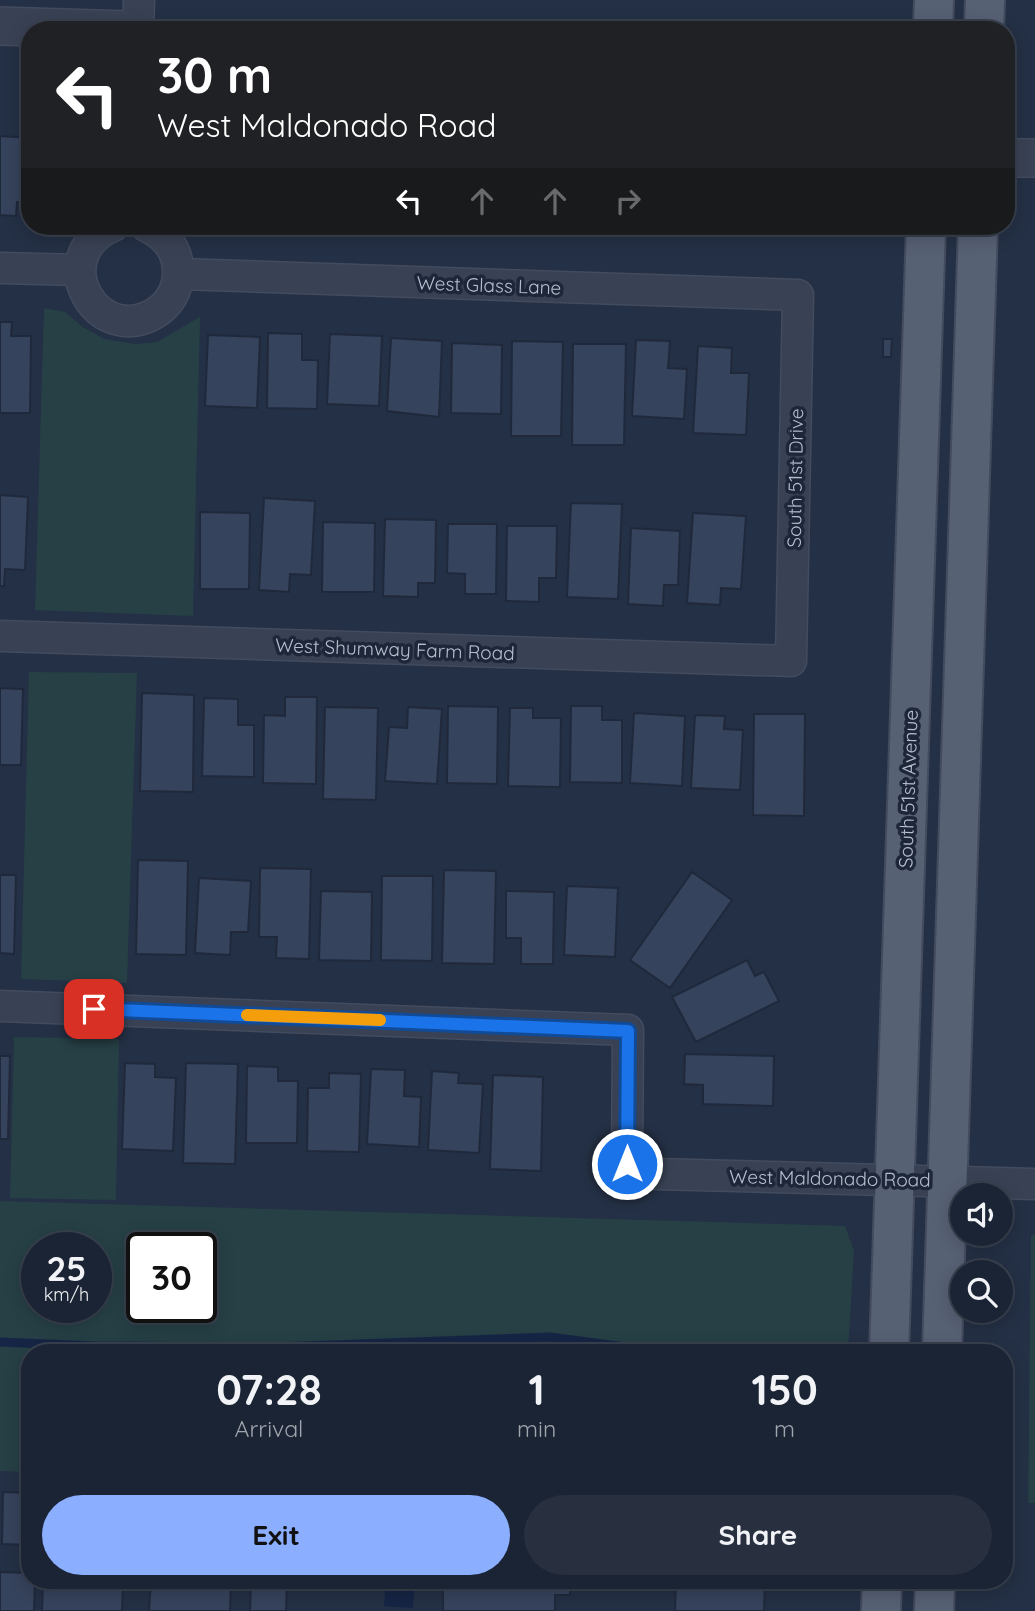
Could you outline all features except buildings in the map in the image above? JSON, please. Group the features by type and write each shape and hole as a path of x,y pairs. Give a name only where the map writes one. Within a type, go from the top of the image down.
{"main road":[{"path":"933,21 934,0"},
{"path":"984,21 985,0"},
{"name":"South 51st Avenue","path":"889,1344 926,235"},
{"path":"942,1344 978,235"},
{"path":"881,1611 882,1589"},
{"path":"934,1611 935,1589"}],"street":[{"path":"138,21 139,0"},
{"path":"0,26 21,27"},
{"path":"1015,158 1035,158"},
{"path":"97,235 83,255 80,270 82,287 90,302 103,314 127,321 152,316 166,305 175,291 179,274 177,259 171,245 161,235"},
{"path":"0,268 80,270"},
{"name":"West Glass Lane","path":"179,274 798,295"},
{"name":"South 51st Drive","path":"791,661 798,295"},
{"name":"West Shumway Farm Road","path":"0,636 791,661"},
{"name":"West Maldonado Road","path":"0,1006 628,1031 627,1164 655,1174 1035,1184"}],"green space":[{"path":"44,308 65,312 84,328 105,339 135,344 157,342 200,317 193,616 35,610"},
{"path":"29,672 137,673 127,983 21,979"},
{"path":"14,1037 119,1039 116,1200 10,1198"},
{"path":"0,1201 845,1226 854,1251 849,1344 21,1344 21,1472 0,1471"},
{"path":"1031,1235 1035,1235 1035,1503 1028,1503"}],"water":[{"path":"385,1589 414,1589 413,1608 384,1606"}],"waterway":[{"path":"358,1344 550,1337 602,1344"},
{"path":"0,1342 48,1344"}],"slow traffic":[{"path":"247,1015 380,1020"}],"route":[{"path":"94,1009 628,1031 627,1164"}]}
